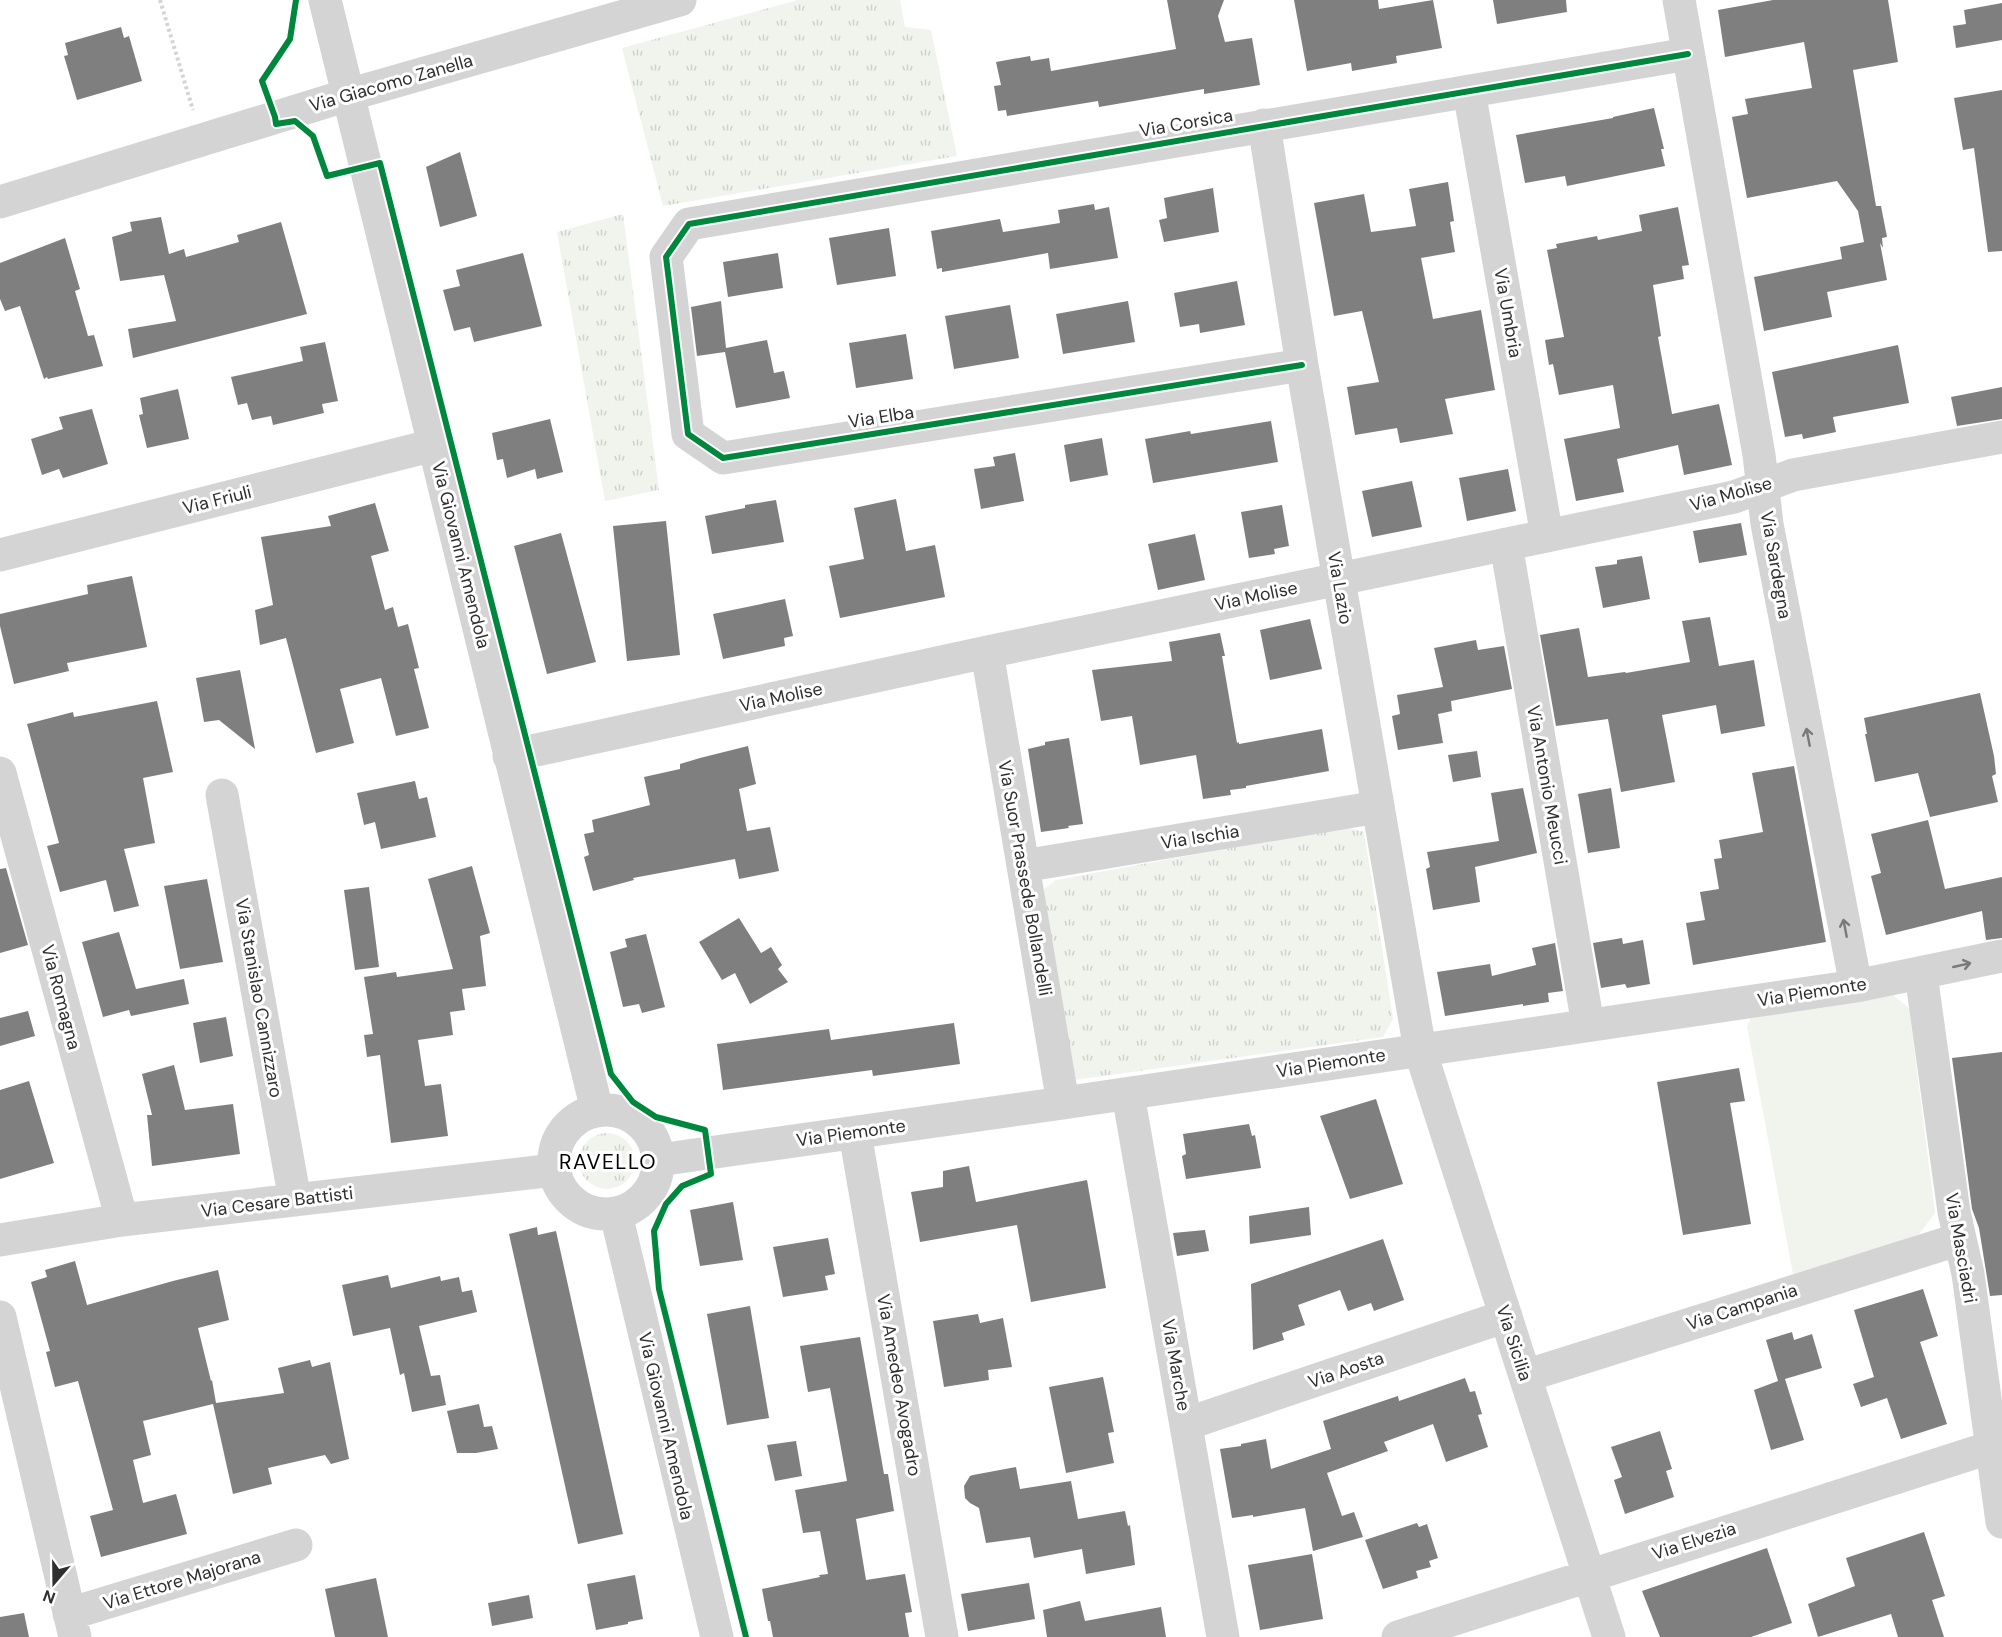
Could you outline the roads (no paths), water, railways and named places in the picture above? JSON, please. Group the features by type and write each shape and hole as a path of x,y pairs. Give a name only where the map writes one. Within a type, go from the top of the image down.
{"street":[{"name":"Via Giovanni Amendola","path":"325,0 597,1110"},
{"name":"Via Giacomo Zanella","path":"0,202 348,95 680,0"},
{"name":"Via Sardegna","path":"1679,0 1759,455 1769,535 1856,986"},
{"name":"Via Corsica","path":"689,224 1688,54"},
{"name":"Via Umbria","path":"1469,91 1547,536"},
{"name":"Via Lazio","path":"1264,125 1338,579 1420,1050"},
{"name":"Via Elba","path":"689,224 666,257 688,434 723,458 1302,365"},
{"name":"Via Molise","path":"509,756 987,652 1734,497 1793,475 2002,437"},
{"name":"Via Friuli","path":"0,555 434,445"},
{"name":"Via Antonio Meucci","path":"1506,544 1588,1025"},
{"name":"Via Suor Prassede Bollandelli","path":"987,652 1063,1103"},
{"name":"Via Romagna","path":"0,773 122,1220"},
{"name":"Via Stanislao Cannizzaro","path":"222,795 295,1200"},
{"name":"Via Ischia","path":"1023,866 1378,807"},
{"name":"Via Piemonte","path":"659,1160 1128,1094 1856,986 2002,956"},
{"name":"Via Masciadri","path":"1921,974 1954,1212 1968,1274 2002,1522"},
{"name":"Via Sicilia","path":"1420,1050 1610,1637"},
{"name":"Via Marche","path":"1128,1094 1223,1637"},
{"path":"597,1110 620,1111 639,1121 654,1138 659,1160 657,1178 647,1195 633,1208 616,1214 595,1213 576,1205 561,1190 554,1170 554,1150 563,1131 578,1117 597,1110"},
{"name":"Via Amedeo Avogadro","path":"855,1133 942,1637"},
{"name":"Via Cesare Battisti","path":"0,1240 122,1220 554,1170"},
{"name":"Via Giovanni Amendola","path":"616,1214 717,1637"},
{"name":"Via Campania","path":"1525,1376 1960,1239"},
{"name":"Via Aosta","path":"1186,1424 1506,1316"},
{"path":"0,1317 72,1626"},
{"name":"Via Elvezia","path":"1398,1637 1589,1574 1992,1447"},
{"name":"Via Ettore Majorana","path":"72,1626 296,1545"}],"district":[{"name":"RAVELLO","path":"608,1162"}]}
